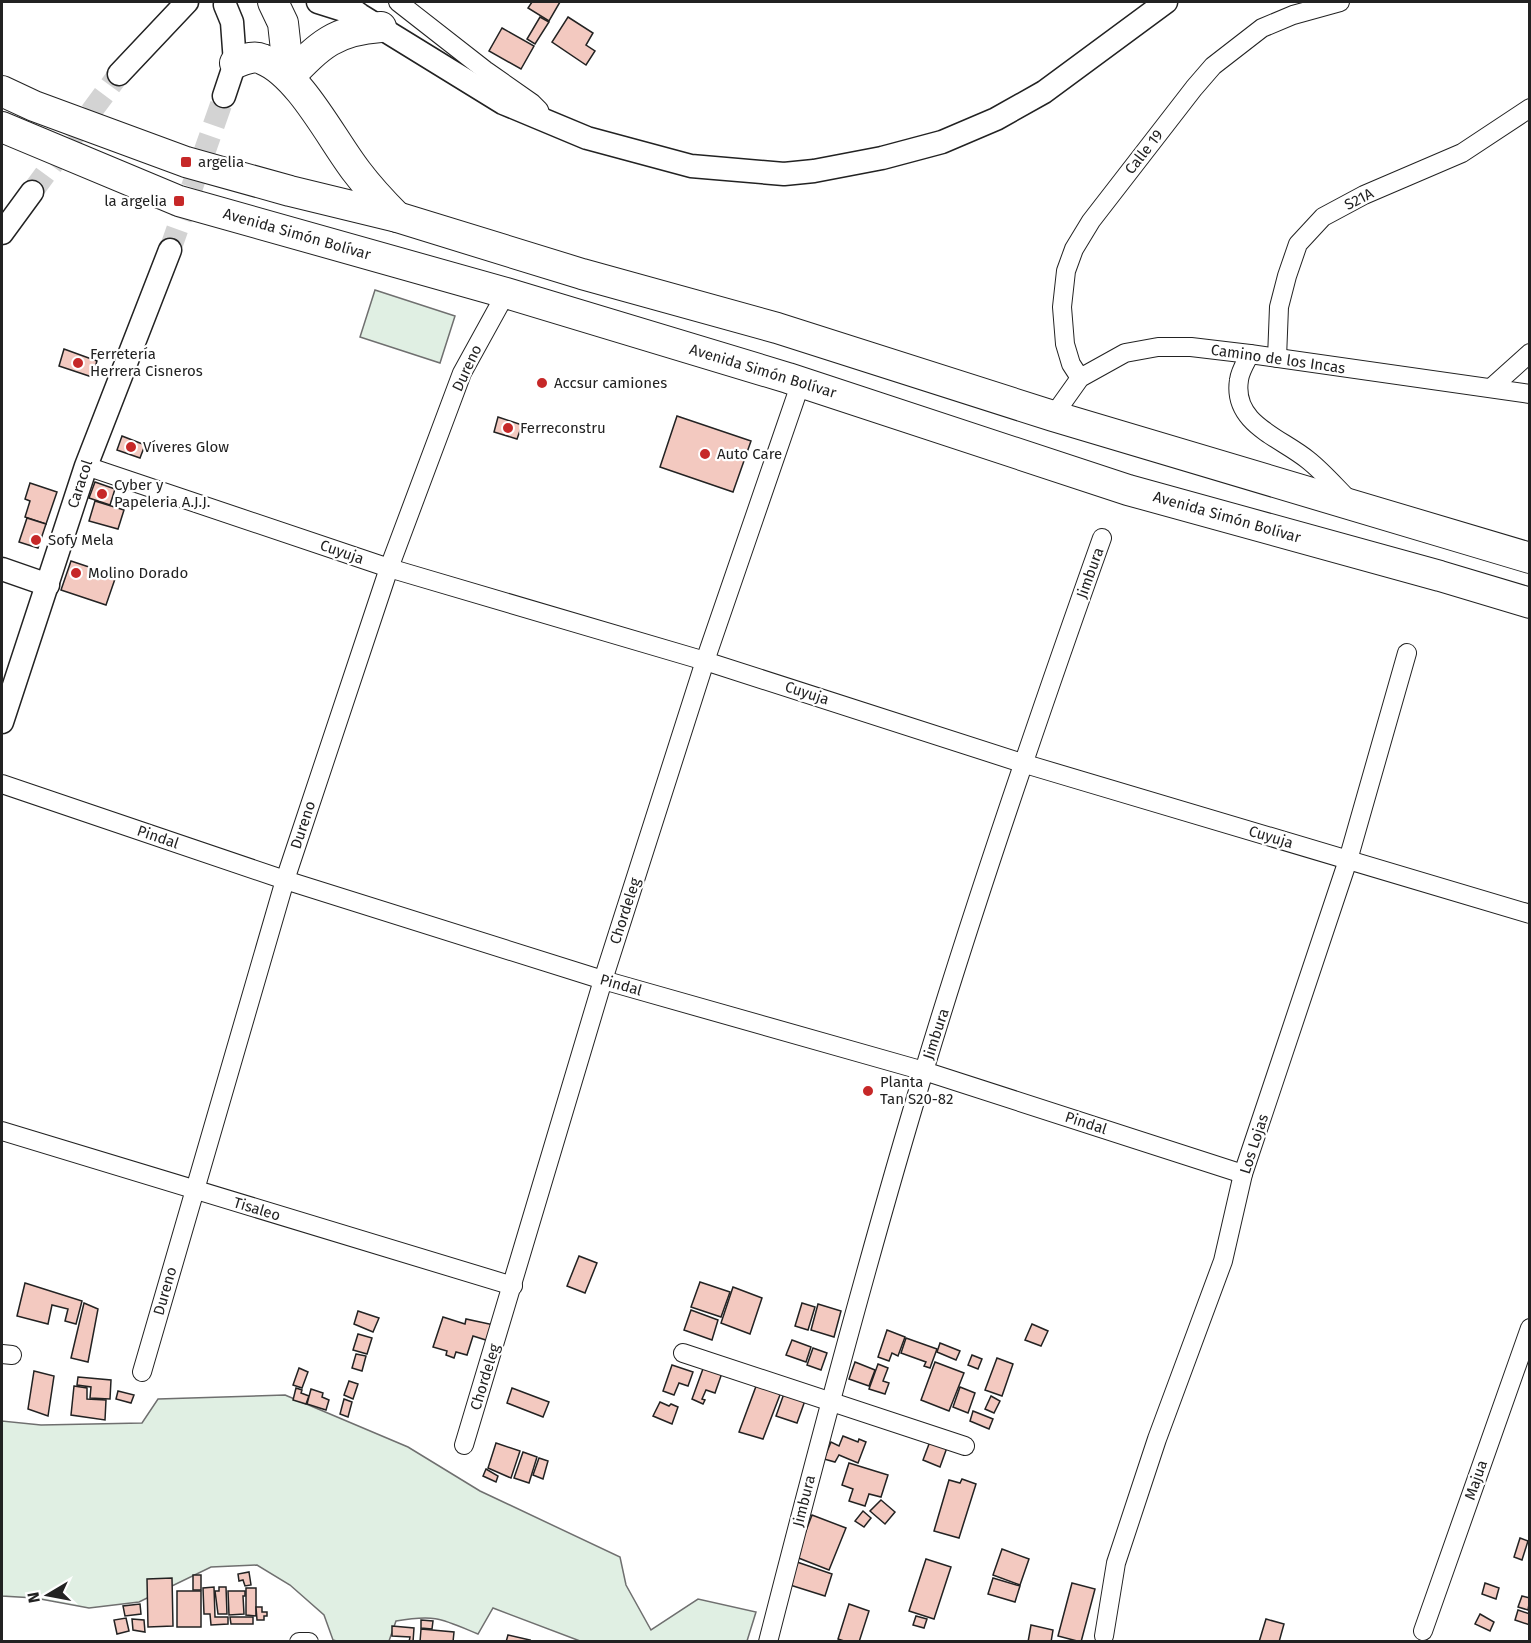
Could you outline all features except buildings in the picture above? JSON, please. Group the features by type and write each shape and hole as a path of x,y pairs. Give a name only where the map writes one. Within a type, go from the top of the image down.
{"highway":[{"path":"240,3 284,23 289,77"},
{"path":"289,77 307,58 326,43 371,21"},
{"path":"235,63 247,58 259,57 289,77 357,173 397,218"},
{"path":"2,91 34,106 186,162 397,218 582,274 777,328 1053,416 1530,558"},
{"name":"Avenida Simón Bolívar","path":"2,127 179,201 506,293 801,382 1128,490 1530,603"}],"street":[{"path":"119,74 187,2"},
{"path":"318,2 371,21"},
{"path":"342,2 503,103 587,138 691,166 726,171 784,174 826,169 882,158 942,142 996,119 1044,92 1166,2"},
{"path":"398,2 485,70 532,103 539,110 542,119"},
{"name":"Calle 19","path":"1080,378 1071,364 1065,344 1062,307 1066,271 1074,249 1091,221 1213,66 1262,28 1293,15 1340,2"},
{"path":"224,96 235,63 232,22 240,3"},
{"name":"S21A","path":"1277,358 1279,307 1287,276 1298,244 1323,217 1364,195 1462,153 1530,108"},
{"path":"2,233 32,192"},
{"name":"Caracol","path":"2,723 86,466 170,250"},
{"name":"Dureno","path":"142,1372 285,880 389,568 462,373 506,293"},
{"name":"Camino de los Incas","path":"1053,416 1080,378 1125,353 1158,347 1191,347 1250,354 1530,394"},
{"path":"1491,388 1530,353"},
{"path":"1250,354 1239,380 1242,406 1246,415 1259,428 1308,460 1353,505"},
{"name":"Chordeleg","path":"464,1445 603,980 705,661 801,382"},
{"name":"Cuyuja","path":"86,466 389,568 705,661 1023,763 1530,915"},
{"name":"Jimbura","path":"768,1641 829,1400 924,1071 1023,763 1102,538"},
{"path":"2,569 48,585"},
{"name":"Los Lojas","path":"1104,1636 1116,1563 1157,1439 1223,1261 1243,1174 1348,860 1407,653"},
{"name":"Pindal","path":"2,784 285,880 603,980 924,1071 1243,1174"},
{"name":"Tisaleo","path":"2,1131 513,1286"},
{"name":"Majua","path":"1423,1631 1530,1328"},
{"path":"683,1353 965,1446"},
{"path":"299,1641 309,1641"}],"green space":[{"path":"375,290 455,316 440,363 360,337"},
{"path":"285,1395 408,1447 480,1491 620,1557 626,1585 651,1630 698,1599 756,1612 747,1641 580,1641 493,1608 478,1634 447,1621 421,1618 396,1621 389,1641 340,1642 333,1640 324,1615 290,1585 257,1565 211,1567 139,1602 89,1608 35,1598 2,1596 2,1421 41,1425 142,1423 158,1399"}],"tunnel":[{"path":"32,192 119,74"},
{"path":"170,250 224,96"}],"place":[{"name":"argelia","path":"186,162"},
{"name":"la argelia","path":"179,201"},
{"name":"Ferretería Herrera Cisneros","path":"78,363"},
{"name":"Accsur camiones","path":"542,383"},
{"name":"Ferreconstru","path":"508,428"},
{"name":"Víveres Glow","path":"131,447"},
{"name":"Auto Care","path":"705,454"},
{"name":"Cyber y Papeleria A.J.J.","path":"102,494"},
{"name":"Sofy Mela","path":"36,540"},
{"name":"Molino Dorado","path":"76,573"},
{"name":"Planta Tan S20-82","path":"868,1091"}]}
